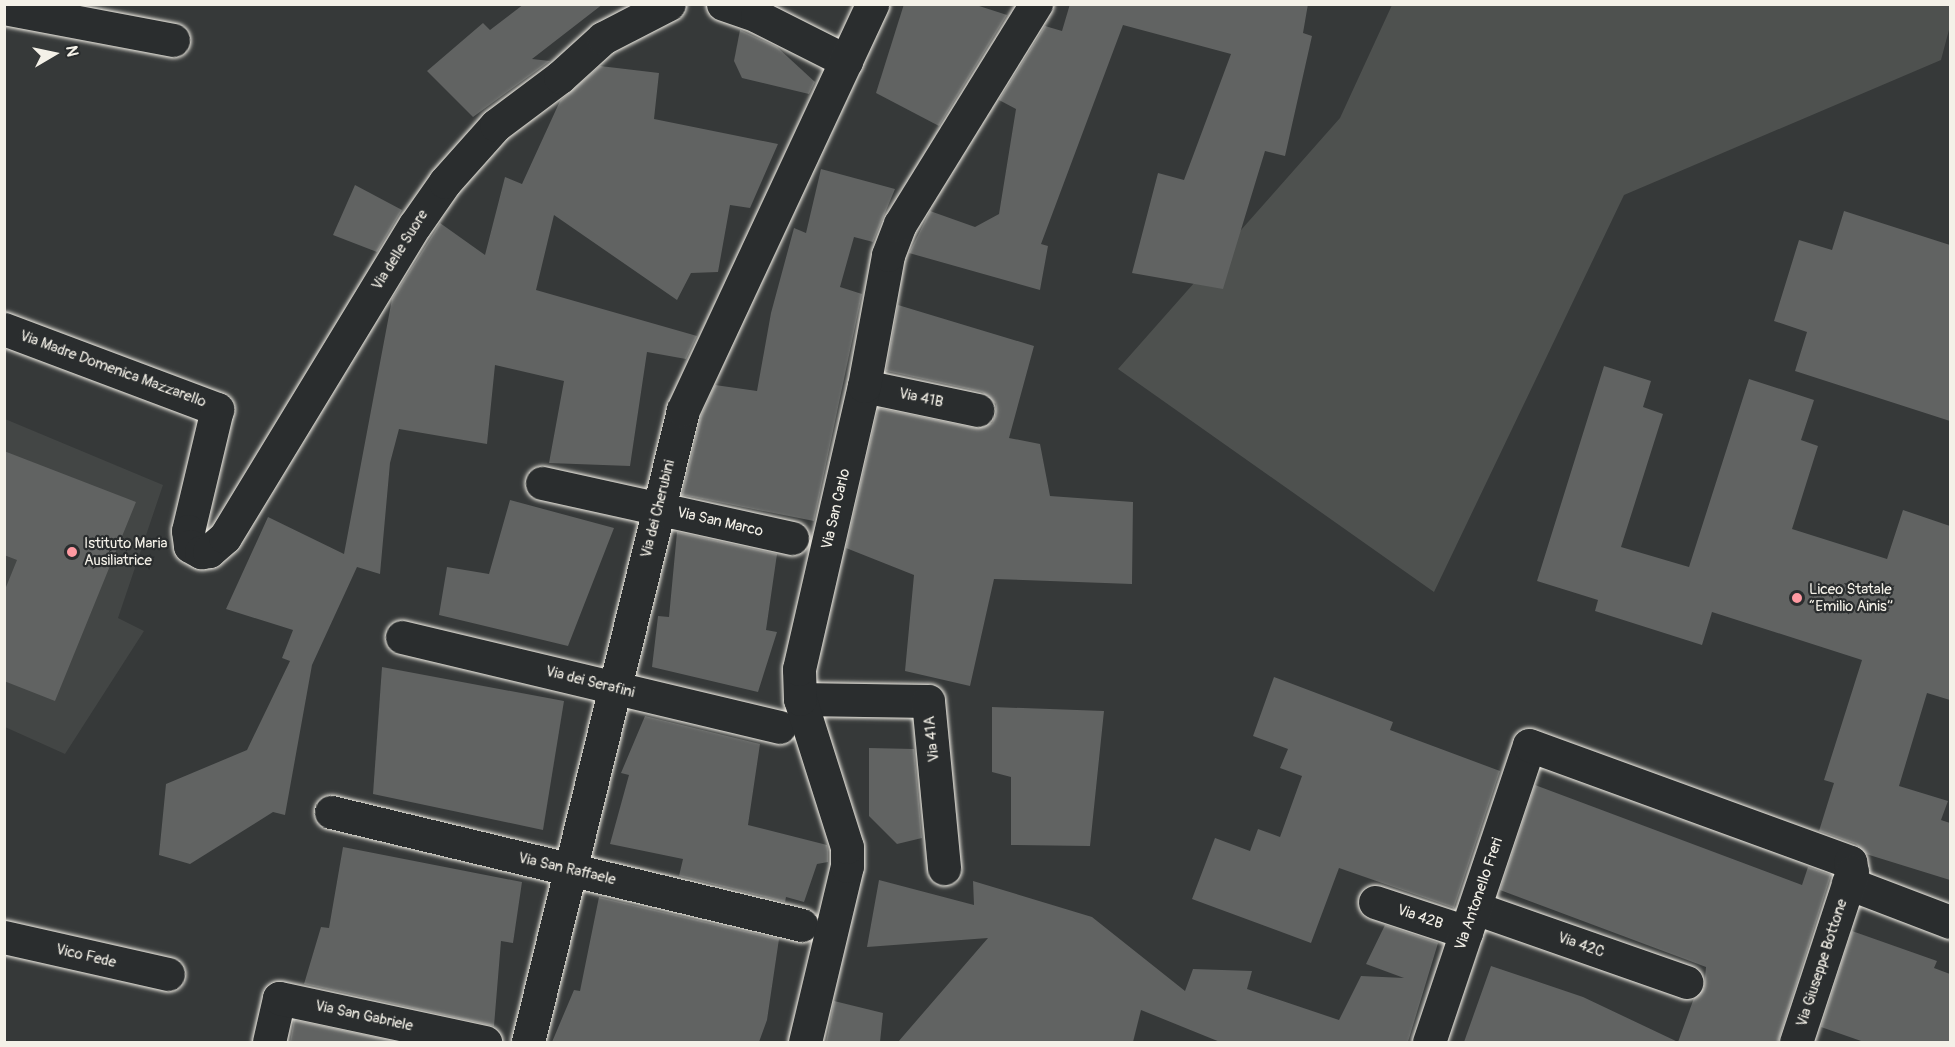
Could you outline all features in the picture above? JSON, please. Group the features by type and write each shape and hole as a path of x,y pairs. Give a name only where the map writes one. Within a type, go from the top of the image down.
{"street":[{"name":"Via delle Suore","path":"196,551 209,550 225,537 415,225 459,165 496,125 561,77 603,38 669,4"},
{"path":"723,4 757,16 846,61"},
{"name":"Via dei Cherubini","path":"528,1042 683,410 872,4"},
{"name":"Via San Carlo","path":"805,1042 847,866 847,847 800,699 799,669 864,386 893,239 1036,4"},
{"path":"4,8 173,40"},
{"name":"Via Madre Domenica Mazzarello","path":"4,329 217,409 188,531 190,546 196,551"},
{"name":"Via 41B","path":"864,386 978,410"},
{"name":"Via San Marco","path":"542,483 792,538"},
{"name":"Via dei Serafini","path":"402,637 779,727"},
{"name":"Via 41A","path":"800,699 928,702 944,868"},
{"name":"Via Antonello Freri","path":"1429,1042 1529,745 1850,862 1852,872 1848,883"},
{"name":"Via San Raffaele","path":"332,812 802,925"},
{"path":"1848,883 1950,922"},
{"name":"Via Giuseppe Bottone","path":"1796,1042 1848,883"},
{"name":"Via 42B","path":"1375,902 1470,920"},
{"name":"Via 42C","path":"1470,920 1686,982"},
{"name":"Vico Fede","path":"4,937 168,974"},
{"name":"Via San Gabriele","path":"268,1042 279,998 485,1042"}],"shaded area":[{"path":"1392,5 1950,5 1950,26 1941,60 1624,195 1434,592 1118,369 1340,118"},
{"name":"Istituto Maria Ausiliatrice","path":"5,419 163,485 118,618 144,631 65,754 5,727"}],"building":[{"path":"524,4 603,4 532,59 550,61 473,117 427,71 483,23 490,30"},
{"path":"904,4 973,4 1007,15 939,126 876,93"},
{"path":"1070,4 1308,4 1303,33 1312,36 1285,156 1265,151 1223,289 1132,273 1158,173 1184,180 1231,54 1123,25 1041,244 1048,246 1040,290 909,253 930,211 975,227 999,214 1016,109 999,100 1045,26 1062,31"},
{"path":"740,30 777,47 815,82 809,94 742,78 734,61"},
{"path":"600,66 659,73 654,119 778,144 750,208 730,205 718,272 691,273 677,300 554,215 536,290 697,336 686,359 647,352 630,466 549,463 564,381 495,365 487,444 399,429 390,463 380,574 357,567 312,665 285,815 273,812 190,864 159,855 166,784 247,750 290,661 282,658 293,630 226,609 268,517 344,554 392,299 440,223 485,255 505,177 522,184 560,101"},
{"path":"821,169 895,189 873,242 854,237 840,287 862,294 814,521 682,495 701,416 715,385 757,391 771,313 794,228 806,233"},
{"path":"355,185 402,210 377,252 333,235"},
{"path":"1844,211 1950,245 1950,421 1795,371 1807,332 1774,321 1799,240 1832,250"},
{"path":"898,305 1034,346 1009,438 1040,444 1050,496 1133,502 1132,584 994,579 970,686 905,671 914,575 846,548 878,408 975,428 992,423 996,414 996,404 982,392 886,371"},
{"path":"1604,366 1651,381 1643,407 1663,414 1621,547 1689,567 1749,379 1814,400 1801,440 1818,446 1792,529 1887,559 1903,510 1950,526 1950,700 1927,693 1899,786 1948,801 1941,820 1950,823 1950,880 1866,854 1856,844 1819,831 1834,783 1824,780 1862,660 1712,612 1702,645 1595,611 1598,600 1537,581"},
{"path":"4,451 136,502 55,701 4,681 4,592 17,560 4,555"},
{"path":"510,500 614,528 568,646 439,615 447,567 489,574"},
{"path":"677,532 777,554 766,630 777,632 758,692 652,667 658,616 669,617"},
{"path":"382,667 564,701 543,830 373,794"},
{"path":"1274,677 1393,722 1390,730 1500,771 1454,908 1339,868 1311,943 1192,899 1215,838 1250,851 1258,829 1280,837 1302,776 1280,768 1288,749 1253,736"},
{"path":"992,707 1104,711 1090,846 1011,845 1011,777 992,772"},
{"path":"645,716 760,744 748,825 827,845 828,862 817,864 804,902 786,897 785,902 679,876 683,859 610,844 629,775 621,773"},
{"path":"869,748 914,749 922,838 897,844 869,816"},
{"path":"1535,785 1802,885 1808,867 1831,875 1778,1042 1678,1042 1694,998 1704,988 1706,967 1500,890"},
{"path":"343,847 522,882 513,943 501,941 494,1026 304,984 321,927 329,928"},
{"path":"879,880 974,905 973,881 1092,917 1185,991 1193,969 1252,971 1247,989 1339,1020 1361,976 1404,978 1366,964 1385,925 1438,943 1408,1042 1220,1042 1141,1010 1133,1042 898,1042 988,938 867,947"},
{"path":"599,897 779,939 767,1020 759,1042 552,1042 574,990 580,991"},
{"path":"1852,931 1937,961 1934,968 1950,974 1950,1042 1864,1042 1821,1027"},
{"path":"1491,966 1583,997 1678,1042 1464,1042"},
{"path":"834,1001 883,1013 880,1042 826,1042"},
{"path":"294,1020 398,1042 290,1042"}],"place":[{"name":"Istituto Maria Ausiliatrice","path":"72,552"},
{"name":"Liceo Statale “Emilio Ainis”","path":"1797,598"}]}
